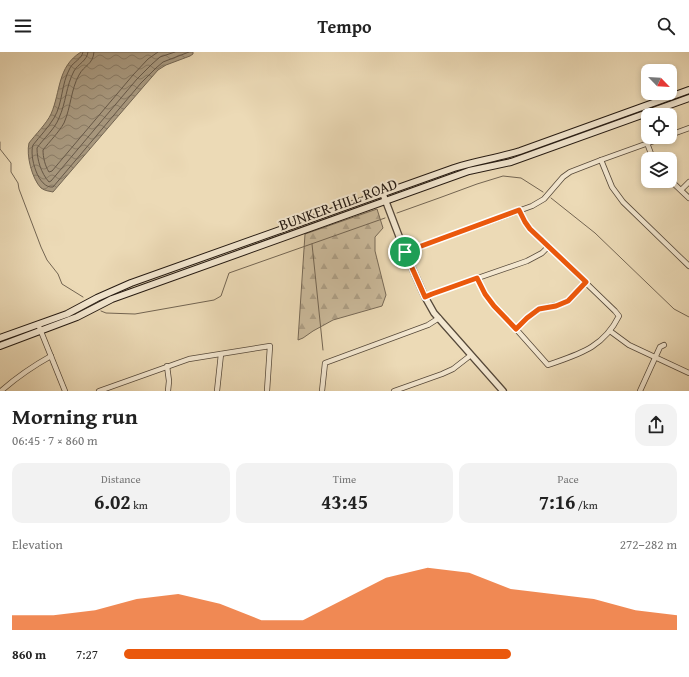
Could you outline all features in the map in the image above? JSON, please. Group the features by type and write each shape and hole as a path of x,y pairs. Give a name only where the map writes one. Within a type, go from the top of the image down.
{"main road":[{"name":"BUNKER HILL ROAD","path":"0,338 67,314 97,298 131,283 465,164 508,156 520,152 689,90"},
{"name":"BUNKER HILL ROAD","path":"0,346 76,317 112,299 385,200 469,171 511,162 689,98"}],"street":[{"path":"677,132 689,128"},
{"path":"405,252 519,210 544,199 563,177 570,172 644,144"},
{"path":"601,160 612,187 623,202 689,266"},
{"path":"681,190 689,182"},
{"path":"677,186 689,198"},
{"path":"384,194 405,252 425,297 434,313 503,391"},
{"path":"477,278 485,294 494,306 548,365 583,352 599,343 615,324 619,316 615,311 530,229 519,210"},
{"path":"425,297 526,261 542,253 549,246"},
{"path":"516,329 539,309 556,306 568,301 586,282"},
{"path":"322,391 325,363 428,325 439,318"},
{"path":"38,324 65,391"},
{"path":"610,331 629,345 689,373"},
{"path":"640,391 655,357 660,348 664,345"},
{"path":"99,391 189,359 270,346 267,391"},
{"path":"217,391 221,354"},
{"path":"394,391 453,369 471,355"},
{"path":"1,391 30,368 51,356"},
{"path":"167,366 169,381 168,391"},
{"path":"116,385 118,391"}],"green space":[{"path":"377,209 383,228 375,237 375,251 386,295 382,306 333,320 298,340 305,234"}],"water":[{"path":"81,52 193,52 193,54 166,65 158,70 53,192 47,191 41,188 32,173 28,154 29,143 49,118 64,72 73,58"}],"waterway":[{"path":"0,142 0,149 11,163 11,172 18,183 47,260 58,274 62,284 83,297"},
{"path":"397,213 503,176 521,178 543,192"},
{"path":"551,198 595,233 674,309 689,317"},
{"path":"101,311 106,313 135,314 214,300 221,296 229,273 385,218"},
{"path":"312,244 323,350"}],"route":[{"path":"519,210 530,229 586,282 568,301 556,306 539,309 516,329 494,306 485,294 477,278 425,297 405,252 519,210"}]}
